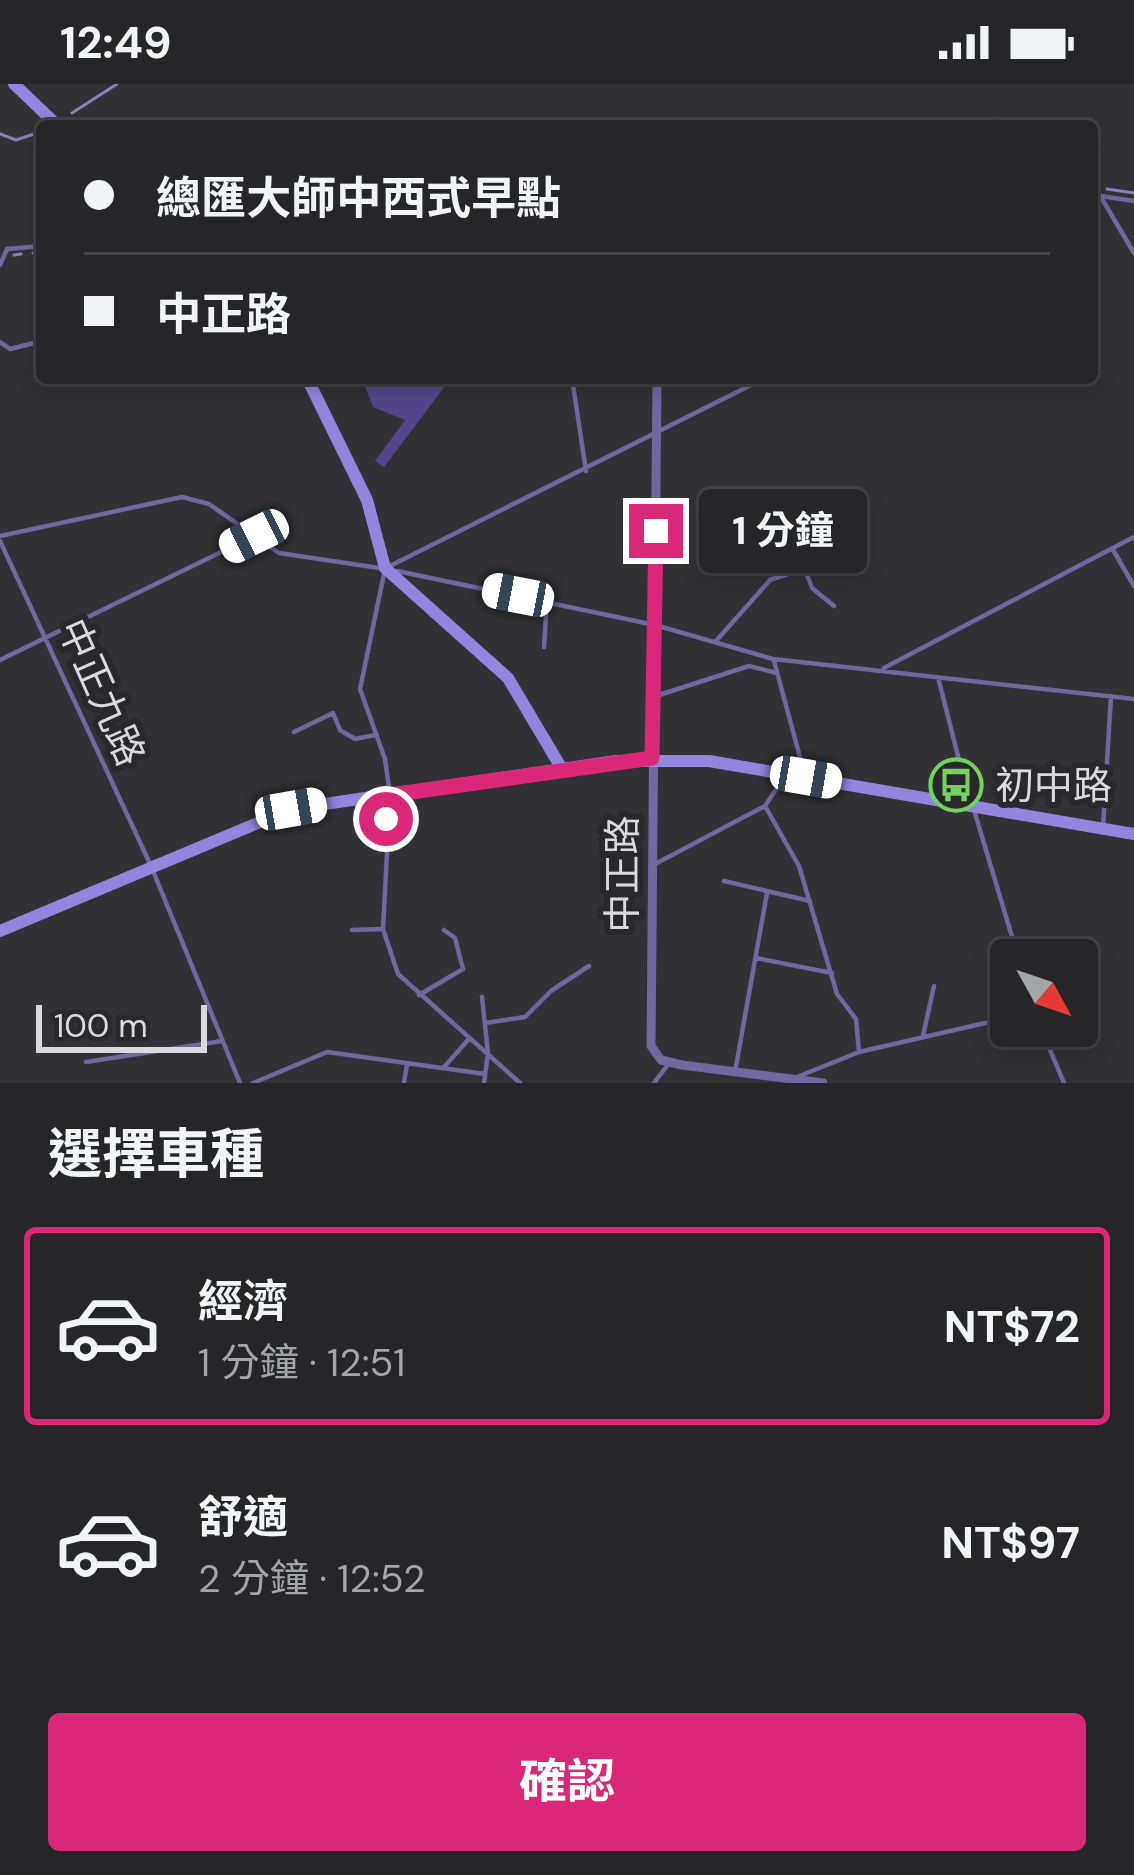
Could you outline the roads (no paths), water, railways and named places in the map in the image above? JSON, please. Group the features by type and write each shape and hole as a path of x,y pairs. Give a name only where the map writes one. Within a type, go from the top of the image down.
{"main road":[{"path":"14,84 52,120"},
{"path":"310,384 368,500 385,568 508,678 530,707 562,769"},
{"path":"0,931 291,809 652,758 787,774 1134,834"}],"street":[{"name":"中正路","path":"657,384 651,1046 654,1054 670,1062"},
{"path":"670,1062 823,1083"}],"lane":[{"path":"1098,191 1134,253"},
{"path":"1098,198 1134,201"},
{"path":"0,266 8,249 36,247"},
{"path":"0,342 10,349 36,342"},
{"path":"573,384 586,471"},
{"path":"385,568 656,437 754,384"},
{"path":"0,539 182,496 209,504 279,553 305,560 385,568 547,600 773,659 1134,699"},
{"path":"0,660 254,536"},
{"path":"880,669 1134,537"},
{"name":"中正九路","path":"0,539 151,866 239,1083"},
{"path":"1112,548 1134,586"},
{"path":"716,642 770,580 830,560"},
{"path":"385,568 360,689 390,795 382,929 398,974 520,1083"},
{"path":"805,570 812,588 834,606"},
{"path":"544,647 547,600"},
{"path":"773,659 806,777"},
{"path":"653,697 749,666 777,673"},
{"path":"938,677 961,768 941,801"},
{"path":"1102,829 1111,696"},
{"path":"294,732 333,713 340,730 355,740 375,735"},
{"path":"651,866 765,806 787,774"},
{"path":"765,806 799,866 837,994 856,1019 859,1052"},
{"path":"972,806 1013,939"},
{"path":"724,881 810,902"},
{"path":"735,1072 767,893"},
{"path":"352,929 382,929"},
{"path":"419,995 463,969 455,938 444,929"},
{"path":"756,958 832,973"},
{"path":"485,1023 525,1017 551,991 589,966"},
{"path":"923,1036 934,986"},
{"path":"482,997 488,1053 484,1083"},
{"path":"790,1081 859,1052 990,1022"},
{"path":"445,1066 468,1040"},
{"path":"86,1062 222,1041"},
{"path":"1049,1047 1064,1083"},
{"path":"253,1083 327,1052 485,1074"},
{"path":"654,1083 670,1062"},
{"path":"404,1083 407,1064"}],"waterway":[{"path":"72,113 117,84"},
{"path":"0,134 16,140 36,133"},
{"path":"1107,189 1134,193"},
{"path":"14,255 21,254"}],"place":[{"name":"初中路","path":"956,785"}]}
